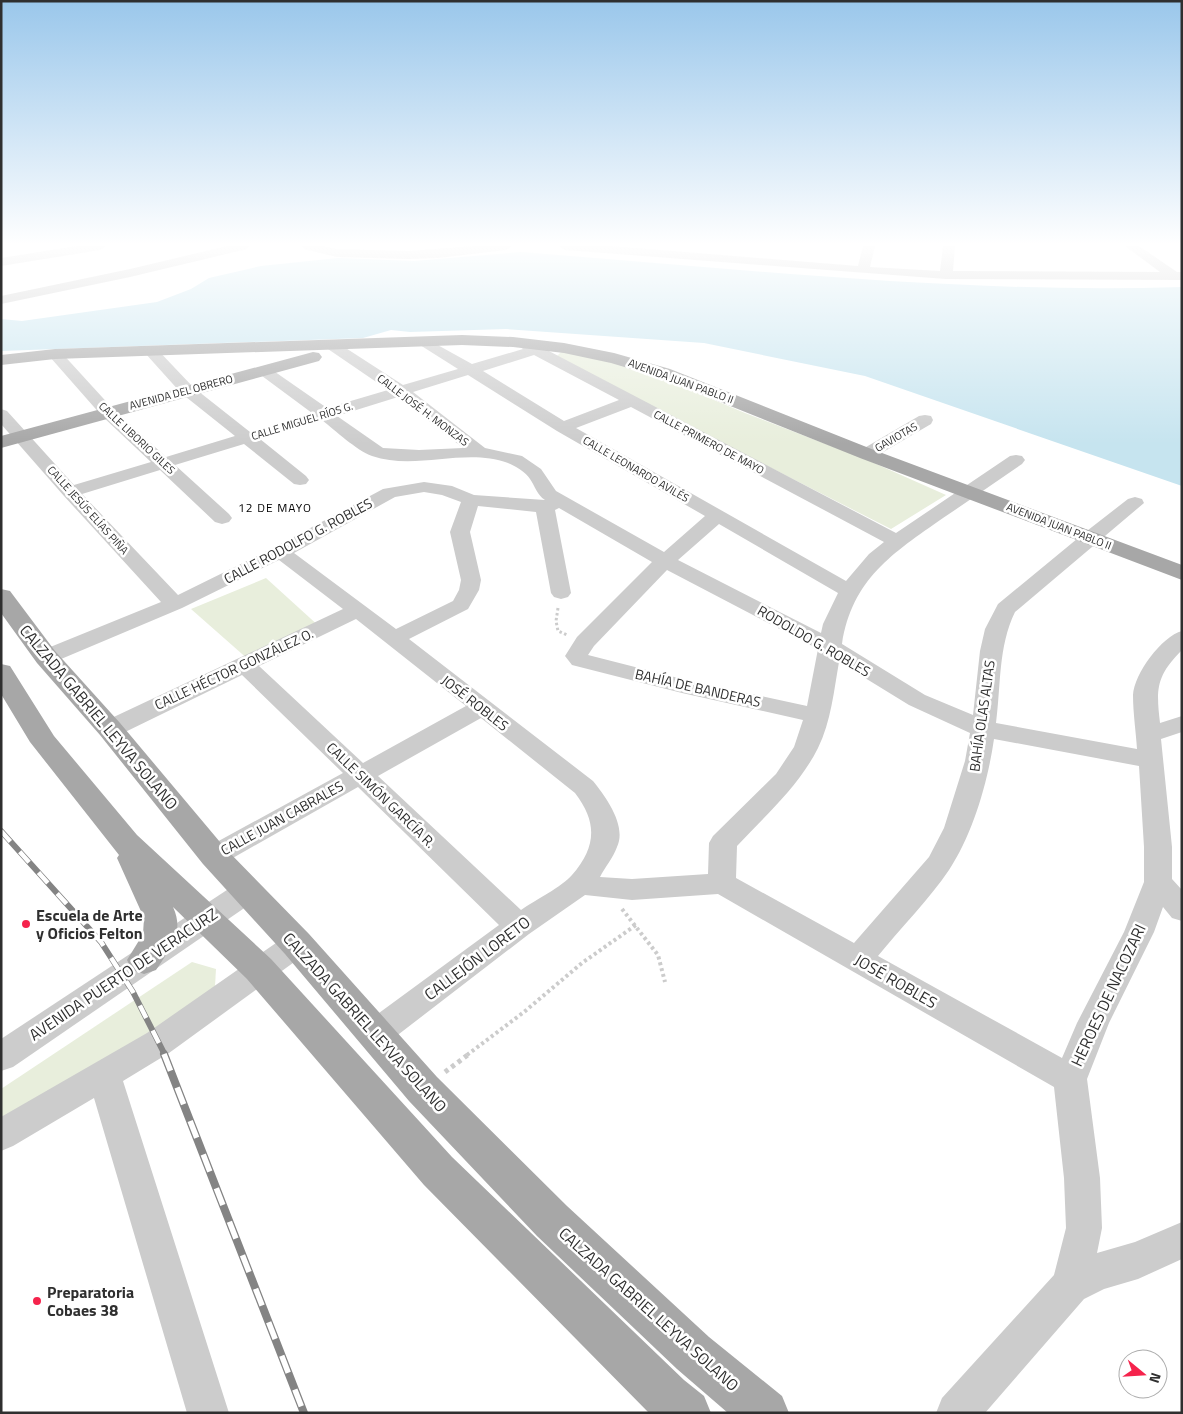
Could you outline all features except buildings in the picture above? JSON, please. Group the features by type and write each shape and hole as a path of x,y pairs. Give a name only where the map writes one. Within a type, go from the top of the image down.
{"main road":[{"name":"AVENIDA JUAN PABLO II","path":"361,345 425,342 528,346 573,349 634,362 867,454 1182,573"},
{"name":"AVENIDA DEL OBRERO","path":"1,442 336,348 361,345"},
{"path":"1,360 55,354 150,350 336,348"},
{"name":"CALZADA GABRIEL LEYVA SOLANO","path":"1,596 46,657 110,729 214,856 297,944 423,1089 552,1221 693,1353 765,1413"},
{"path":"1,672 44,742 126,843 259,969 438,1170 660,1390 687,1413"},
{"path":"126,843 161,918 160,936 144,960"}],"street":[{"name":"CALLE LEONARDO AVILÉS","path":"425,342 563,427 849,591"},
{"name":"CALLE MIGUEL RÍOS G.","path":"70,492 470,370 528,346"},
{"name":"CALLE PRIMERO DE MAYO","path":"528,346 896,542"},
{"name":"CALLE JOSÉ H. MONZAS","path":"336,348 401,391 482,454"},
{"path":"150,350 187,390 300,480"},
{"name":"CALLE LIBORIO GILES","path":"55,354 107,412 222,518"},
{"path":"263,370 375,451 381,453 482,454"},
{"path":"563,427 632,401"},
{"name":"CALLE JESÚS ELÍAS PIÑA","path":"1,414 70,492 175,604"},
{"name":"GAVIOTAS","path":"867,454 925,420"},
{"name":"RODOLDO G. ROBLES","path":"482,454 508,456 522,462 535,472 542,488 550,495 553,504 829,646 917,700 983,729 1149,748"},
{"path":"593,887 722,883 723,843 786,780 806,747 826,676 829,646 834,624 849,591 876,558 896,542 1016,460"},
{"name":"CALLE RODOLFO G. ROBLES","path":"46,657 175,604 280,552 389,493 424,487 446,490 471,500 553,504"},
{"path":"394,638 461,605 469,590 471,580 460,532 471,500"},
{"name":"BAHÍA OLAS ALTAS","path":"858,959 939,862 957,828 968,798 978,761 991,652 996,629 1006,608 1135,503"},
{"path":"553,504 561,592"},
{"path":"582,651 665,561 717,516"},
{"name":"JOSÉ ROBLES","path":"280,552 358,610 481,708 584,786 596,802 605,823 605,845 593,887"},
{"name":"CALLE HÉCTOR GONZÁLEZ O.","path":"110,729 358,610"},
{"name":"HEROES DE NACOZARI","path":"957,1413 1070,1285 1084,1228 1082,1178 1070,1079 1094,1023 1139,932 1158,882 1158,848 1145,692 1149,677 1157,662 1182,638"},
{"name":"BAHÍA DE BANDERAS","path":"582,651 682,686 816,715"},
{"name":"CALLE SIMÓN GARCÍA R.","path":"244,664 519,926"},
{"name":"CALLE JUAN CABRALES","path":"214,856 481,708"},
{"path":"1149,748 1182,724"},
{"path":"1158,882 1182,910"},
{"name":"JOSÉ ROBLES","path":"722,883 1070,1079"},
{"name":"CALLEJÓN LORETO","path":"375,1034 519,926 593,887"},
{"name":"AVENIDA PUERTO DE VERACURZ","path":"1,1057 246,892"},
{"path":"1,1135 158,1043 229,994 259,969 297,944"},
{"path":"104,1074 208,1413"},
{"path":"1070,1285 1099,1271 1138,1260 1182,1240"}],"path":[{"path":"561,592 556,615 558,631 582,651"},
{"path":"593,887 636,925 658,955 665,982"},
{"path":"423,1089 524,1012 582,964 636,925"}],"green space":[{"path":"562,351 638,368 745,413 865,459 946,495 891,529 555,358"},
{"path":"266,578 321,628 250,661 191,609"},
{"path":"192,962 216,969 215,986 197,1003 1,1124 1,1089"}],"water":[{"path":"86,312 1182,312 1182,486 865,376 704,343 506,329 410,332 391,330 363,338 1,351 1,319 22,321"}],"railway":[{"path":"1,831 101,942 133,992 165,1055"},
{"path":"164,1054 304,1413"}],"place":[{"name":"Escuela de Arte y Oficios Felton","path":"26,924"},
{"name":"Preparatoria Cobaes 38","path":"37,1301"}],"district":[{"name":"12 DE MAYO","path":"275,508"}]}
